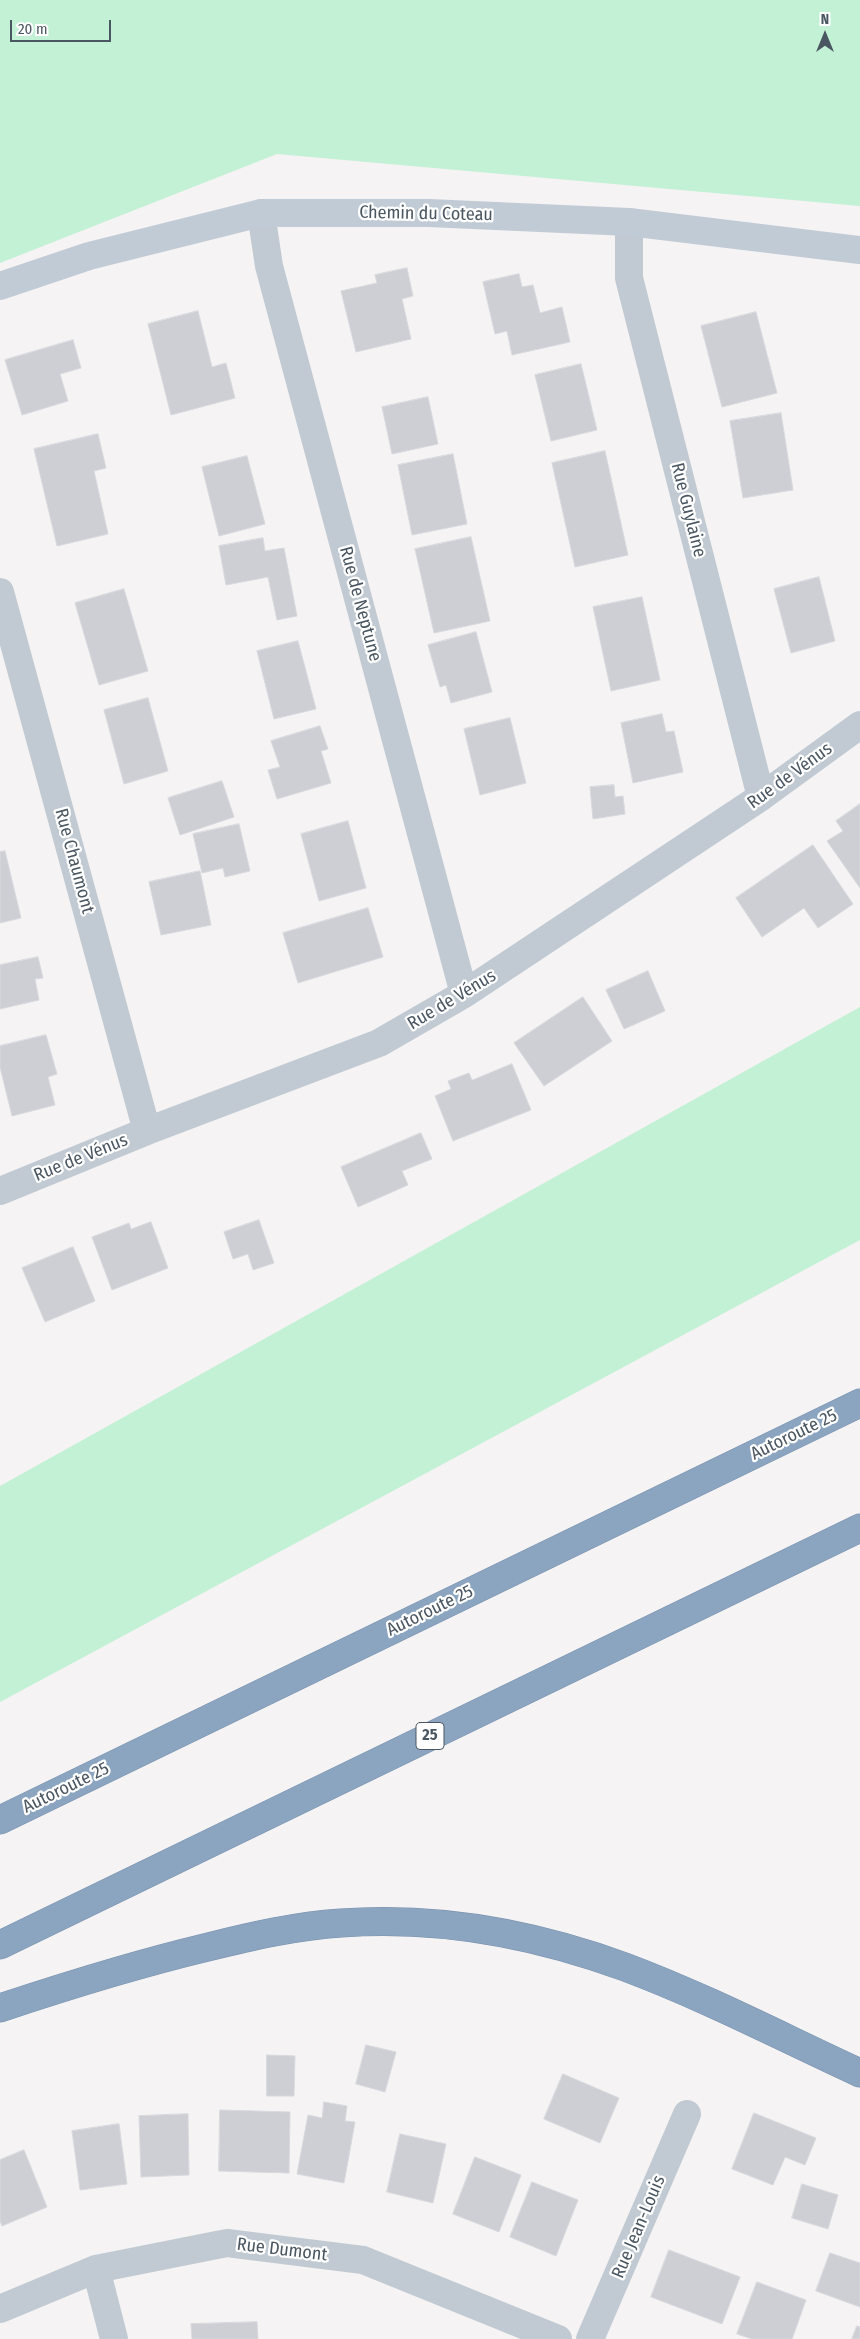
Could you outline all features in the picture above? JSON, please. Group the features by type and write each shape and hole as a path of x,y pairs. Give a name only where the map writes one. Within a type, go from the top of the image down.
{"highway":[{"name":"Autoroute 25","path":"0,1820 860,1403"},
{"name":"25","path":"0,1945 860,1528"},
{"path":"0,2008 128,1967 278,1931 342,1923 421,1923 504,1933 583,1953 625,1967 860,2073"}],"street":[{"name":"Chemin du Coteau","path":"0,286 89,256 261,213 429,213 629,222 860,250"},
{"name":"Rue de Neptune","path":"261,213 269,266 464,994"},
{"name":"Rue Guylaine","path":"629,222 629,278 761,797"},
{"name":"Rue Chaumont","path":"0,592 147,1131"},
{"name":"Rue de Vénus","path":"0,1191 147,1131 379,1043 464,994 761,797 860,724"},
{"name":"Rue Jean-Louis","path":"590,2339 687,2114"},
{"name":"Rue Dumont","path":"0,2309 96,2269 227,2243 363,2260 558,2339"},
{"path":"96,2269 114,2339"}],"green space":[{"path":"0,0 860,0 860,206 277,154 0,263"},
{"path":"860,1007 860,1240 0,1702 0,1486"}],"building":[{"path":"407,268 413,296 402,299 411,339 356,352 341,291 377,283 375,275"},
{"path":"519,274 522,287 533,285 540,313 562,307 570,342 512,355 507,331 495,334 483,282"},
{"path":"198,311 212,367 226,363 235,398 171,415 148,324"},
{"path":"756,312 777,393 722,407 701,326"},
{"path":"73,340 81,368 60,374 68,401 22,415 5,360"},
{"path":"581,364 597,430 551,441 535,375"},
{"path":"428,397 438,444 392,454 382,407"},
{"path":"781,413 793,490 743,498 730,421"},
{"path":"98,434 106,468 94,471 108,534 57,546 34,449"},
{"path":"605,451 628,555 575,567 552,463"},
{"path":"453,454 467,524 412,535 398,465"},
{"path":"247,456 265,524 219,536 202,467"},
{"path":"471,537 490,621 434,633 415,549"},
{"path":"263,538 265,551 284,548 297,616 277,620 268,577 226,585 219,546"},
{"path":"819,577 835,641 791,653 774,589"},
{"path":"124,589 148,671 99,685 75,603"},
{"path":"642,597 660,680 611,691 593,607"},
{"path":"476,632 492,692 451,703 446,685 440,687 428,645"},
{"path":"298,641 316,709 274,719 257,651"},
{"path":"148,698 168,771 124,784 104,710"},
{"path":"662,714 666,732 674,731 683,772 633,783 621,723"},
{"path":"510,718 526,783 480,795 464,729"},
{"path":"320,726 328,749 321,751 331,783 277,799 268,770 280,767 271,741"},
{"path":"222,781 234,817 180,835 168,798"},
{"path":"614,785 615,797 623,796 625,814 593,819 590,787"},
{"path":"860,804 860,888 827,841 843,831 836,821"},
{"path":"348,821 366,888 319,901 301,834"},
{"path":"239,824 250,871 225,877 223,868 202,873 193,834"},
{"path":"813,845 853,904 818,928 804,908 762,937 736,898"},
{"path":"5,851 21,918 0,923 0,852"},
{"path":"200,871 211,925 161,935 149,882"},
{"path":"368,908 383,957 298,983 283,933"},
{"path":"38,957 43,978 35,979 39,1000 0,1009 0,965"},
{"path":"648,971 665,1011 624,1029 606,990"},
{"path":"583,997 612,1041 544,1086 514,1043"},
{"path":"46,1035 57,1074 48,1077 55,1105 12,1116 0,1067 0,1046"},
{"path":"512,1064 531,1110 453,1141 435,1096 451,1089 448,1081 469,1073 472,1080"},
{"path":"421,1133 432,1159 402,1171 408,1185 358,1207 341,1167"},
{"path":"259,1220 274,1263 253,1270 248,1254 233,1259 224,1232"},
{"path":"151,1222 168,1268 112,1290 92,1237 129,1223 131,1229"},
{"path":"73,1247 95,1301 45,1322 22,1268"},
{"path":"366,2045 396,2052 385,2092 356,2084"},
{"path":"267,2055 295,2056 294,2096 267,2096"},
{"path":"563,2074 619,2098 600,2143 544,2119"},
{"path":"324,2102 347,2106 345,2121 355,2122 344,2183 297,2174 308,2115 322,2118"},
{"path":"220,2110 290,2112 289,2173 219,2171"},
{"path":"754,2113 816,2138 805,2165 785,2157 773,2185 732,2169"},
{"path":"188,2114 189,2175 141,2177 139,2116"},
{"path":"119,2124 127,2184 80,2190 72,2131"},
{"path":"400,2134 446,2144 433,2203 387,2192"},
{"path":"24,2150 47,2207 2,2226 0,2221 0,2160"},
{"path":"475,2157 521,2175 499,2232 453,2214"},
{"path":"532,2182 578,2200 556,2256 510,2237"},
{"path":"802,2184 838,2195 828,2229 792,2218"},
{"path":"669,2250 740,2277 722,2324 651,2297"},
{"path":"830,2253 860,2263 860,2307 816,2291"},
{"path":"757,2282 806,2300 792,2339 752,2339 737,2334"},
{"path":"257,2322 258,2339 192,2339 191,2324"},
{"path":"857,2326 860,2327 860,2339 852,2339"}]}
